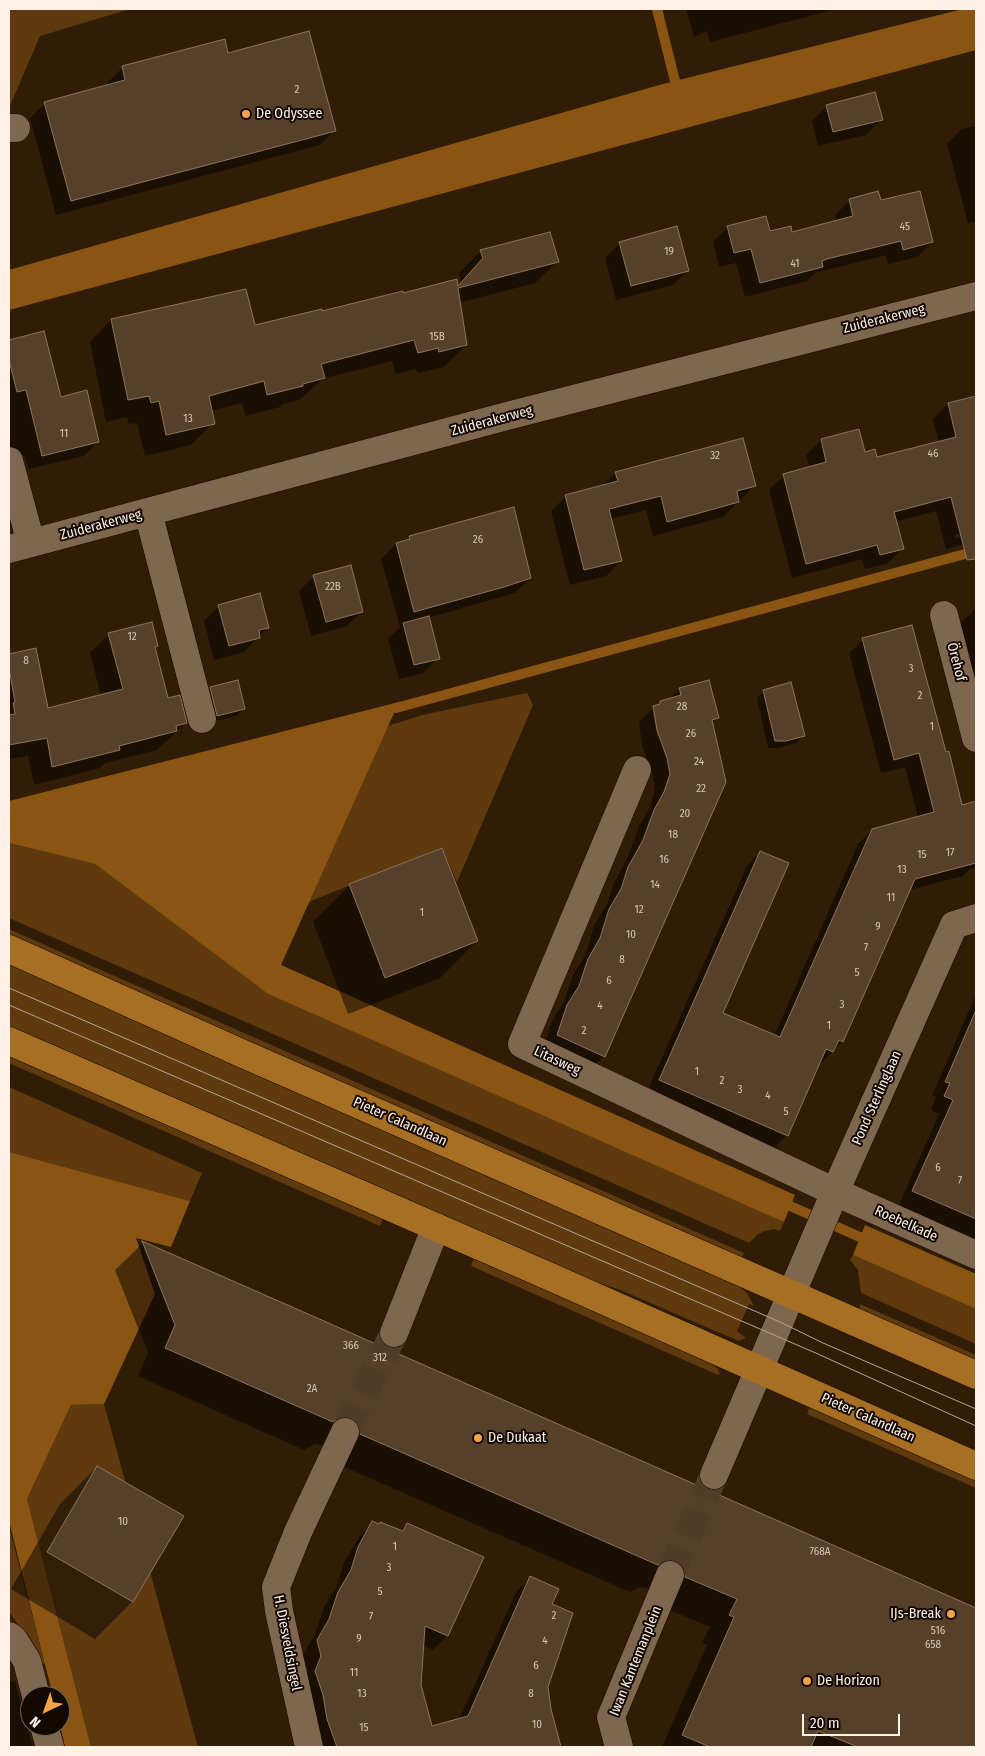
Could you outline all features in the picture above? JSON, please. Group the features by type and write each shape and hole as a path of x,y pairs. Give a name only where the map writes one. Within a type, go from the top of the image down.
{"main road":[{"name":"Pieter Calandlaan","path":"9,949 250,1057 976,1375"},
{"name":"Pieter Calandlaan","path":"9,1042 436,1227 976,1466"}],"street":[{"name":"Zuiderakerweg","path":"20,546 498,419 976,296"},
{"path":"9,461 20,546"},
{"path":"148,512 202,719"},
{"name":"Örehof","path":"944,615 976,738"},
{"name":"Litasweg","path":"637,770 522,1044 832,1199"},
{"name":"Pond Sterlinglaan","path":"791,1293 954,924 976,918"},
{"name":"Roebelkade","path":"832,1199 976,1255"},
{"path":"394,1333 436,1227"},
{"path":"714,1475 791,1293"},
{"name":"H. Diesveldsingel","path":"309,1747 278,1611 276,1587 298,1532 345,1432"},
{"name":"Iwan Kantemanplein","path":"619,1747 611,1717 670,1575"},
{"path":"9,1636 14,1640 27,1661 33,1686"}],"shaded area":[{"path":"9,9 130,9 40,36 9,108"},
{"path":"963,9 976,9 976,50 9,310 9,270 663,84"},
{"path":"527,693 533,705 457,882 442,847 309,902 388,726 422,715"},
{"path":"399,702 281,965 795,1195 784,1222 268,994 95,864 9,843 9,801"},
{"path":"9,843 95,864 268,994 767,1214 784,1222 780,1231 774,1229 765,1231 758,1234 749,1243 9,918"},
{"path":"9,929 744,1253 740,1261 9,939"},
{"path":"9,964 738,1285 747,1293 754,1306 749,1304 737,1331 746,1338 738,1341 618,1289 549,1268 9,1031"},
{"path":"9,1054 383,1218 380,1226 9,1063"},
{"path":"9,1087 202,1173 190,1201 9,1152"},
{"path":"9,1152 190,1201 171,1247 136,1238 155,1294 104,1404 71,1405 27,1499 91,1747 65,1747 62,1736 70,1736 70,1686 50,1686 9,1521"},
{"path":"865,1225 976,1274 976,1309 853,1255"},
{"path":"853,1255 976,1309 976,1344 861,1293 858,1270 850,1260"},
{"path":"474,1258 707,1361 717,1368 720,1374 718,1375 471,1266"},
{"path":"860,1304 976,1355 976,1366 859,1314"},
{"path":"104,1404 198,1747 91,1747 27,1499 71,1405"},
{"path":"810,1406 976,1479 976,1488 807,1414"},
{"path":"9,1527 45,1663 38,1667 25,1634 9,1612"}],"building":[{"path":"309,31 336,131 71,201 44,102 125,80 122,66 225,39 228,53"},
{"path":"875,92 883,120 833,132 826,105"},
{"path":"878,191 881,200 920,191 933,242 903,250 901,241 827,259 822,261 823,267 760,283 751,249 734,253 727,226 766,216 770,231 791,226 792,232 853,216 849,199"},
{"path":"677,226 689,271 631,286 619,242"},
{"path":"550,232 559,262 458,288 467,345 439,352 438,348 418,353 414,340 321,364 325,378 303,384 303,386 267,395 264,381 209,396 215,424 166,435 159,401 151,403 149,396 128,400 111,319 246,289 255,325 403,291 403,293 457,279 458,286 483,258 480,250"},
{"path":"44,331 61,397 87,390 99,442 42,456 26,390 17,392 9,360 9,340"},
{"path":"976,396 976,559 967,560 951,497 894,512 904,549 880,555 877,545 806,564 783,474 826,462 821,439 859,429 865,452 875,449 877,457 956,437 948,403"},
{"path":"743,438 756,486 737,491 739,502 667,522 661,496 609,509 622,561 584,570 565,495 618,481 615,472"},
{"path":"514,507 531,578 414,612 396,543 410,539 409,536"},
{"path":"351,565 363,612 326,622 313,575"},
{"path":"260,593 269,628 259,630 260,638 229,646 218,605"},
{"path":"429,616 440,659 414,665 403,623"},
{"path":"152,622 158,646 155,647 168,698 180,695 187,723 176,726 177,731 119,746 120,750 52,767 47,738 9,745 9,715 15,714 13,703 15,702 9,668 9,654 36,648 48,708 123,689 108,633"},
{"path":"912,625 946,752 949,751 962,805 976,801 976,863 915,879 843,1042 839,1040 833,1052 826,1049 788,1136 659,1080 760,851 789,863 723,1013 780,1037 872,829 934,812 919,753 894,760 862,638"},
{"path":"238,680 245,709 217,716 210,687"},
{"path":"709,680 719,718 712,720 726,782 605,1057 557,1035 567,1005 579,986 588,959 600,938 609,909 621,889 628,867 643,840 670,774 667,758 657,730 653,706 660,704 660,701 681,695 679,688"},
{"path":"791,682 805,736 786,741 775,741 763,690"},
{"path":"442,848 478,941 385,978 349,884"},
{"path":"976,1010 976,1219 912,1191 953,1100 944,1096 950,1083 945,1082"},
{"name":"De Dukaat","path":"142,1241 976,1608 976,1747 858,1747 818,1731 811,1747 710,1747 682,1735 734,1617 729,1615 737,1599 685,1577 683,1566 676,1561 668,1560 658,1565 360,1434 358,1424 351,1418 343,1417 333,1422 165,1348 175,1325"},
{"path":"97,1466 184,1516 133,1602 47,1552"},
{"path":"372,1521 379,1524 380,1522 403,1531 407,1523 484,1557 448,1636 425,1626 421,1685 432,1726 468,1716 530,1576 559,1589 552,1604 573,1613 548,1687 551,1709 561,1747 337,1747 327,1719 323,1695 315,1671 321,1656 317,1640 329,1619 338,1592 351,1570 358,1547"}],"waterway":[{"path":"657,9 678,93"},
{"path":"396,708 976,551"},
{"path":"779,1201 871,1242"}],"tunnel":[{"path":"345,1432 394,1333"},
{"path":"670,1575 714,1475"}],"tram line":[{"path":"9,988 780,1322 823,1343 976,1409"},
{"path":"9,1005 818,1354 976,1426"}],"place":[{"name":"De Odyssee","path":"246,114"},
{"name":"De Dukaat","path":"478,1438"},
{"name":"IJs-Break","path":"951,1614"},
{"name":"De Horizon","path":"807,1681"}]}
